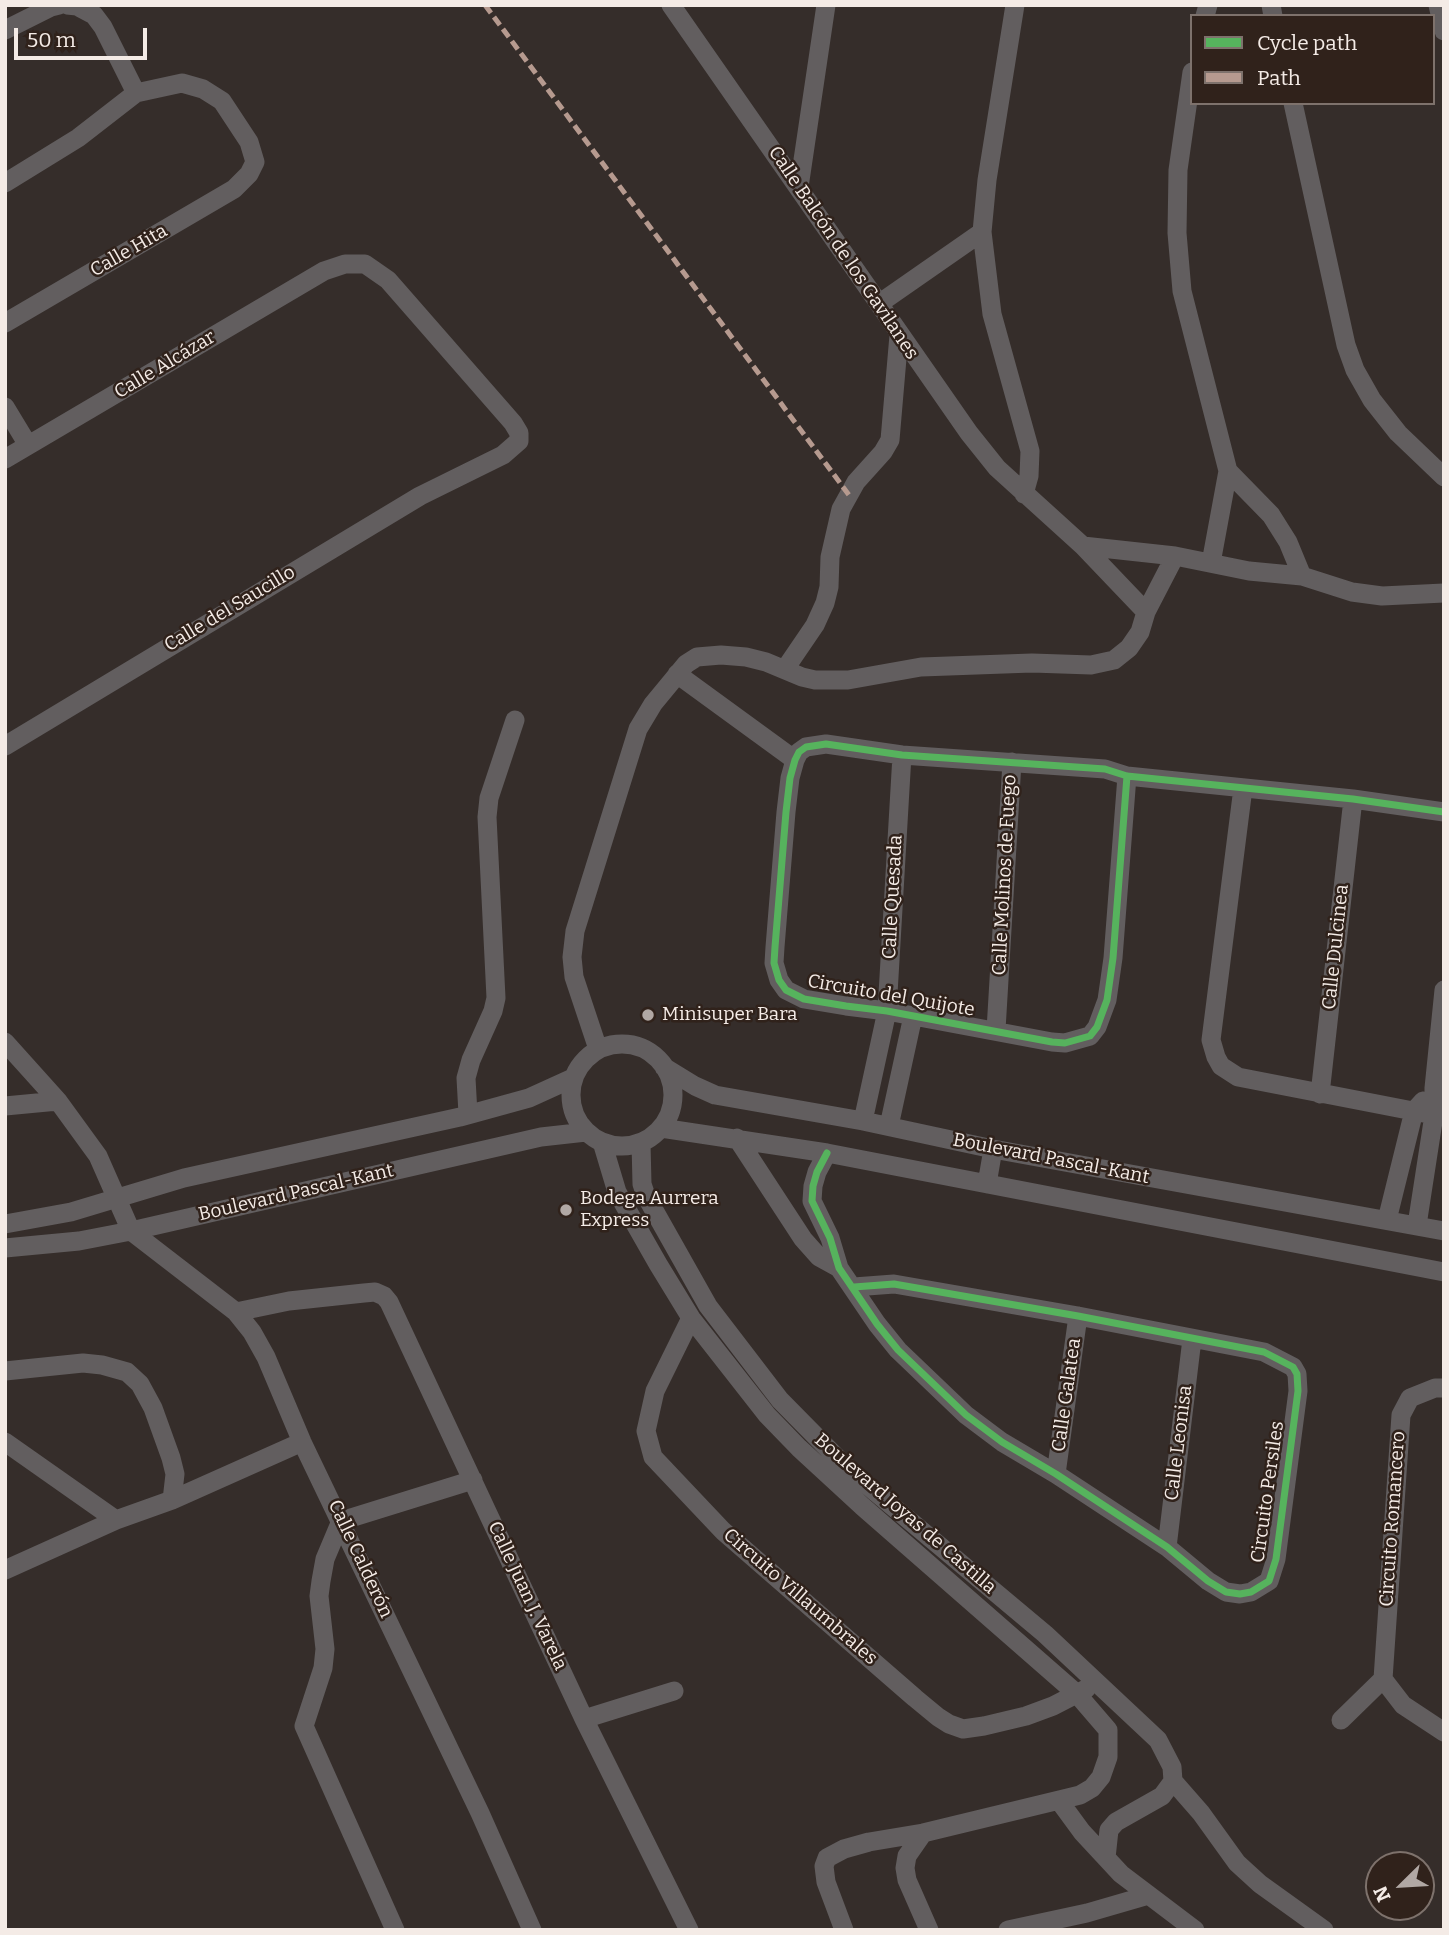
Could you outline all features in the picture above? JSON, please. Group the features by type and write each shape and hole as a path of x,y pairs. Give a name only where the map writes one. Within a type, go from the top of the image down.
{"street":[{"path":"5,30 25,12 59,5"},
{"path":"5,183 78,138 136,93 103,27 94,15 76,6 67,5"},
{"name":"Calle Balcón de los Gavilanes","path":"671,5 969,433 997,468 1083,546 1146,612"},
{"path":"799,187 826,5"},
{"path":"1015,5 987,180 982,232 992,314 1030,451 1029,476 1024,494"},
{"path":"1438,5 1444,31"},
{"name":"Calle Hita","path":"5,323 234,189 249,174 255,162 249,142 222,102 203,89 182,83 136,93"},
{"path":"1190,86 1178,170 1177,233 1182,291 1228,471 1211,563"},
{"path":"1293,105 1346,345 1355,370 1398,433 1444,477"},
{"path":"880,303 982,232"},
{"name":"Calle Alcázar","path":"5,459 324,271 345,264 365,264 388,280 519,433 519,441 512,449 457,476"},
{"path":"785,669 815,625 825,603 830,557 841,509 856,482 883,452 890,440 899,335"},
{"path":"5,407 28,445"},
{"path":"1228,471 1270,515 1288,542 1302,576"},
{"name":"Calle del Saucillo","path":"5,746 226,611 457,476"},
{"path":"1083,546 1175,556 1249,571 1302,576 1341,589 1382,596 1444,593"},
{"path":"598,1049 574,977 572,957 575,931 638,729 653,704 677,674 697,657 721,655 746,657 815,680 848,680 922,667 1091,664 1114,660 1129,648 1140,632 1146,612 1175,556"},
{"path":"677,674 795,760 799,752 806,747 825,744 902,755 1105,769 1126,776 1353,799 1444,813"},
{"path":"468,1114 466,1078 496,998 487,817 489,799 515,720"},
{"name":"Calle Quesada","path":"863,1121 887,1011 902,755"},
{"name":"Circuito del Quijote","path":"795,760 786,812 774,963 779,980 786,990 804,999 1065,1043 1090,1036 1097,1027 1107,1000 1113,958 1126,776"},
{"name":"Calle Molinos de Fuego","path":"996,1030 1012,762"},
{"path":"1243,788 1211,1040 1221,1066 1238,1077 1431,1114"},
{"name":"Calle Dulcinea","path":"1320,1094 1353,799"},
{"path":"1417,1225 1444,990"},
{"path":"889,1126 914,1016"},
{"path":"5,1042 58,1101 98,1156 131,1231"},
{"path":"616,1044 634,1045 651,1053 664,1067 672,1087 671,1108 661,1128 641,1143 621,1146 594,1137 575,1115 571,1097 573,1078 583,1061 598,1049 616,1044"},
{"name":"Boulevard Pascal-Kant","path":"664,1067 715,1095 889,1126 993,1149 1444,1231"},
{"name":"Boulevard Pascal-Kant","path":"5,1224 71,1212 184,1178 468,1114 529,1098 573,1078"},
{"path":"5,1106 58,1101"},
{"path":"1387,1220 1431,1114"},
{"name":"Boulevard Pascal-Kant","path":"661,1128 827,1153 1444,1272"},
{"name":"Boulevard Pascal-Kant","path":"5,1248 79,1241 131,1231 541,1137 594,1137"},
{"name":"Boulevard Joyas de Castilla","path":"594,1137 617,1192 691,1318 737,1379 799,1448 1077,1694 1108,1730 1108,1757 1101,1777 1092,1788 1060,1802"},
{"name":"Circuito Persiles","path":"737,1138 803,1239 819,1257 839,1268"},
{"name":"Boulevard Joyas de Castilla","path":"641,1143 642,1184 646,1196 708,1306 780,1400 848,1469 1045,1634 1158,1740 1167,1755 1173,1781"},
{"path":"986,1184 993,1149"},
{"name":"Circuito Persiles","path":"827,1153 815,1179 812,1201 830,1238 839,1268 898,1350 966,1415 1002,1442 1167,1547 1208,1581 1226,1592 1240,1594 1251,1592 1269,1581 1276,1559 1298,1391 1297,1374 1293,1367 1264,1352 1078,1316 905,1286 854,1287"},
{"name":"Calle Calderón","path":"131,1231 236,1311 252,1332 480,1812 532,1930"},
{"name":"Calle Juan J. Varela","path":"236,1311 289,1301 375,1292 389,1302 584,1719 689,1930"},
{"name":"Calle Galatea","path":"1056,1474 1078,1316"},
{"name":"Circuito Villaumbrales","path":"691,1318 655,1391 646,1431 653,1457 723,1531 922,1704 949,1724 963,1729 984,1727 1026,1716 1096,1683"},
{"name":"Calle Leonisa","path":"1167,1547 1192,1339"},
{"path":"5,1371 83,1363 102,1364 127,1372 140,1384 162,1433 175,1474 172,1500"},
{"name":"Circuito Romancero","path":"1384,1679 1401,1415 1410,1398 1419,1393 1444,1388"},
{"path":"5,1570 302,1442"},
{"path":"5,1443 116,1520"},
{"path":"395,1930 304,1726 323,1668 325,1649 319,1596 325,1559 341,1521 473,1480"},
{"path":"1341,1720 1384,1679 1403,1705 1444,1732"},
{"path":"584,1719 674,1691"},
{"path":"1106,1858 1110,1830 1116,1822 1162,1796 1173,1781 1201,1813 1237,1863 1260,1884 1324,1930"},
{"path":"837,1928 826,1882 824,1866 827,1858 844,1849 869,1842 923,1833 1060,1802 1106,1858 1195,1930"},
{"path":"923,1833 907,1856 905,1868 907,1880 929,1930"},
{"path":"1008,1930 1087,1913 1149,1895"}],"marked path":[{"path":"485,5 849,495"}],"cycle path":[{"path":"1127,776 1113,958 1107,1000 1097,1027 1090,1036 1065,1043 1052,1042 887,1011 804,999 786,990 779,980 774,963 786,812 795,760 799,752 806,747 826,744 902,755 1105,769 1127,776 1353,799 1444,812"},
{"path":"827,1153 817,1172 812,1201 830,1238 839,1268 898,1350 966,1415 1002,1442 1167,1547 1208,1581 1226,1592 1240,1594 1251,1592 1269,1581 1276,1559 1298,1391 1297,1374 1293,1367 1264,1352 1078,1316 894,1284 854,1287"}],"place":[{"name":"Minisuper Bara","path":"648,1015"},
{"name":"Bodega Aurrera Express","path":"566,1210"}]}
